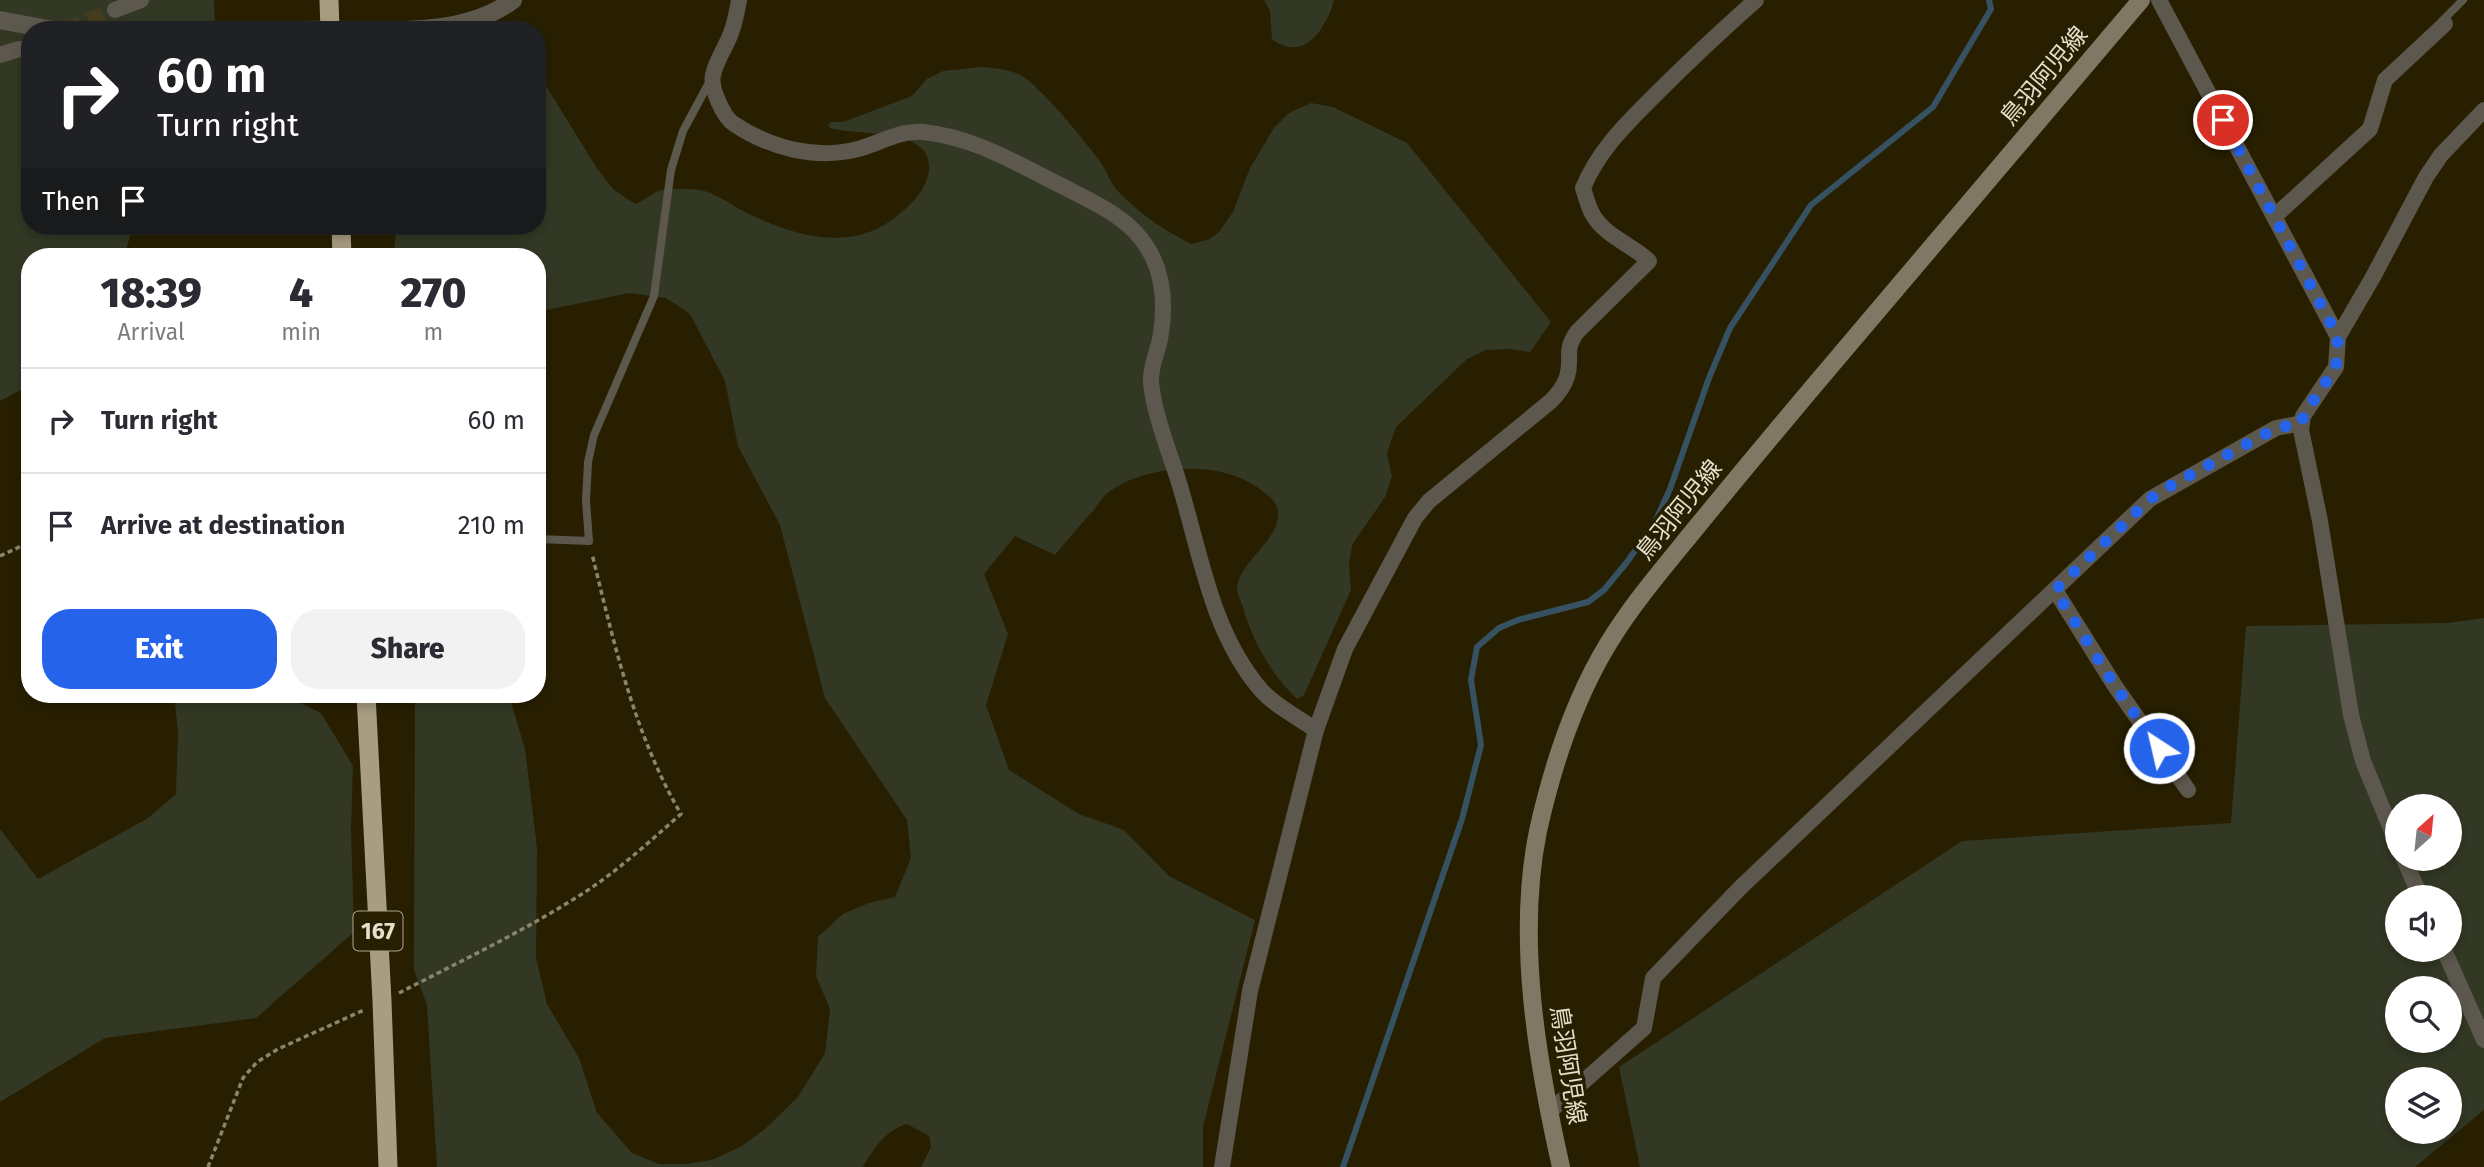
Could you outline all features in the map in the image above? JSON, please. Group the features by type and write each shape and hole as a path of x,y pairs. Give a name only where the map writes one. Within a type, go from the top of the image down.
{"highway":[{"path":"329,0 330,21"},
{"name":"167","path":"366,703 388,1167"}],"main road":[{"name":"鳥羽阿児線","path":"1561,1167 1549,1112 1533,1002 1529,944 1531,880 1538,832 1558,757 1585,689 1606,646 1637,600 1744,469 2141,0"}],"street":[{"path":"115,10 141,0"},
{"path":"474,21 501,9 513,0"},
{"path":"739,0 732,31 712,76 727,120 753,137 778,147 804,152 856,149 909,132 949,137 1003,156 1101,207 1126,224 1146,243 1160,273 1163,293 1160,339 1152,368 1154,397 1207,587 1236,651 1262,691 1316,730"},
{"path":"1222,1167 1250,991 1316,730 1345,649 1415,518 1429,501 1561,391 1568,375 1568,344 1649,261 1641,253 1609,234 1592,215 1583,188 1591,169 1614,137 1700,51 1756,0"},
{"path":"2159,0 2338,337"},
{"path":"0,20 21,24"},
{"path":"2274,217 2370,129 2385,80 2445,24"},
{"path":"0,55 19,49"},
{"path":"2385,814 2363,761 2351,715 2320,521 2301,430 2303,416 2336,367 2338,337 2426,177 2441,155 2484,110"},
{"path":"1549,1112 1644,1028 1653,978 1741,887 2150,499 2276,428 2302,423"},
{"path":"2055,590 2115,686 2188,790"},
{"path":"2449,962 2484,1040"}],"lane":[{"path":"2445,24 2442,21 2463,0"},
{"path":"546,539 589,541 586,501 594,435 654,296 671,170 683,131 712,76"}],"path":[{"path":"208,1167 243,1078 257,1062 278,1049 382,1002 585,892 681,814 661,779 622,677 589,541"},
{"path":"0,556 21,546"}],"green space":[{"path":"0,0 214,0 215,21 21,21 21,235 130,235 127,248 21,248 21,390 0,401"},
{"path":"1264,0 1334,0 1320,31 1304,45 1294,47 1284,46 1272,39 1270,11"},
{"path":"980,67 1002,69 1022,76 1075,130 1101,163 1115,188 1134,207 1191,244 1210,239 1219,232 1233,212 1250,168 1274,128 1289,113 1311,103 1333,107 1407,143 1551,322 1530,352 1486,350 1467,359 1396,427 1387,453 1392,476 1385,497 1352,545 1349,565 1351,590 1304,695 1297,699 1263,655 1237,589 1245,568 1276,527 1278,516 1276,505 1270,497 1241,478 1204,469 1144,475 1108,493 1055,555 1015,536 984,574 1008,634 986,705 1009,770 1079,814 1124,830 1169,876 1255,920 1203,1127 1203,1167 921,1167 931,1147 929,1136 907,1124 886,1135 863,1167 437,1167 427,1005 414,970 415,703 511,703 525,749 537,848 536,958 547,1004 579,1058 597,1113 632,1153 659,1164 712,1160 742,1146 765,1129 798,1097 825,1053 830,1009 816,976 818,937 843,914 869,903 895,897 911,858 907,820 825,698 780,525 738,446 725,381 690,314 666,298 629,293 546,310 546,248 394,248 396,235 546,235 546,86 596,167 613,189 635,204 661,190 700,190 762,220 801,233 841,238 861,235 880,227 914,200 926,182 929,168 927,155 906,139 830,128 828,125 912,96 927,79 943,71"},
{"path":"2484,618 2484,1110 2462,1128 2462,1067 2385,1067 2385,1144 2443,1144 2415,1167 1640,1167 1619,1067 1962,841 2231,823 2246,626 2448,623"},
{"path":"175,703 301,703 321,713 353,766 351,829 354,932 256,1018 105,1038 0,1102 0,829 38,879 148,818 176,794 178,731"}],"waterway":[{"path":"1343,1167 1462,819 1481,745 1471,680 1477,647 1499,628 1518,620 1588,602 1604,590 1627,562 1654,524 1670,489 1709,378 1730,328 1811,205 1933,107 1991,9 1989,0"}],"tunnel":[{"path":"88,21 115,10"}],"route":[{"path":"2159,748 2115,686 2055,590 2150,499 2163,490 2276,428 2302,423 2303,416 2336,367 2338,337 2223,120"}]}
